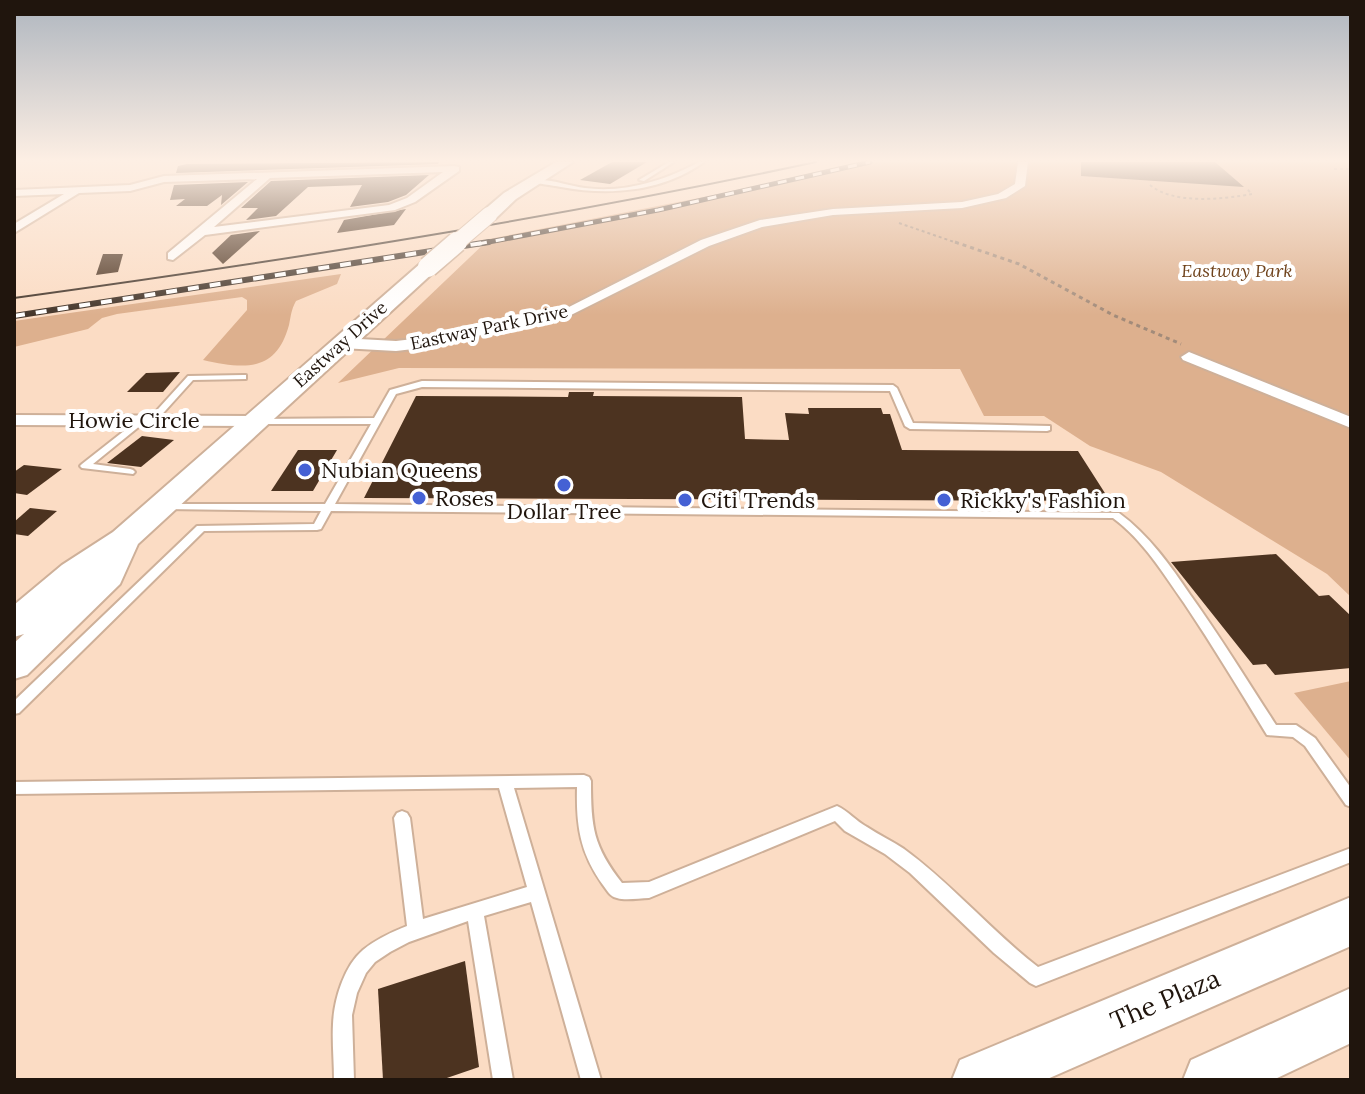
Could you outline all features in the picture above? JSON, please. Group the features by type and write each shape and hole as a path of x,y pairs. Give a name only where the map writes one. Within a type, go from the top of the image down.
{"main road":[{"name":"Eastway Drive","path":"14,624 74,573 124,539 341,343 492,213"},
{"name":"Eastway Drive","path":"14,665 108,576 124,539"},
{"name":"The Plaza","path":"980,1080 1042,1068 1351,921"},
{"path":"1211,1080 1351,1015"}],"street":[{"path":"14,229 41,213"},
{"path":"173,256 224,213"},
{"path":"202,232 351,213"},
{"name":"Eastway Park Drive","path":"341,343 422,343 569,312 705,243 760,224 824,213"},
{"path":"1189,357 1351,423"},
{"name":"Howie Circle","path":"14,420 254,421"}],"lane":[{"path":"130,472 85,466 148,419 191,378 243,377"},
{"path":"14,709 201,528 317,527 393,392 422,384 893,388 910,426 1047,428"},
{"path":"254,421 377,421"},
{"path":"160,506 1115,515 1124,519 1160,559 1272,731 1296,731 1310,742 1351,800"},
{"path":"14,788 584,781 583,833 598,866 618,891 649,890 837,813 848,826 898,854 1002,951 1036,977 1351,855"},
{"path":"505,783 591,1080"},
{"path":"402,818 416,932"},
{"path":"344,1080 343,1008 353,979 367,958 388,944 416,932 537,892"},
{"path":"475,912 503,1080"}],"path":[{"path":"892,220 1019,264 1113,315 1177,341 1192,352 1189,357"}],"green space":[{"name":"Eastway Park","path":"622,213 1351,213 1351,597 1327,574 1161,472 1090,446 1044,416 984,416 960,369 399,368 338,383 489,239"},
{"path":"341,274 337,284 296,301 283,341 267,360 256,364 245,366 203,360 247,310 247,300 242,297 117,314 102,318 88,329 14,347 14,321"},
{"path":"1351,681 1351,761 1294,693"}],"building":[{"path":"253,213 279,213 276,216 246,220"},
{"path":"403,213 394,225 337,233 344,220"},
{"path":"260,231 223,264 212,253 231,235"},
{"path":"103,254 123,254 118,272 96,275"},
{"path":"180,372 163,392 127,392 146,373"},
{"path":"569,392 594,392 593,396 742,397 745,439 789,440 785,413 809,414 808,408 881,408 883,414 890,414 902,450 1078,451 1110,501 364,498 416,396 568,397"},
{"path":"142,436 174,440 141,467 107,463"},
{"name":"Nubian Queens","path":"298,450 337,450 313,491 271,491"},
{"path":"24,465 62,469 27,495 14,493 14,472"},
{"path":"30,508 57,511 28,536 14,534 14,522"},
{"path":"1276,554 1319,596 1329,595 1351,616 1351,668 1275,675 1266,664 1253,665 1171,562"},
{"path":"465,961 479,1067 441,1080 383,1080 378,989"}],"tram line":[{"path":"14,298 416,238 555,213"}],"railway":[{"path":"487,242 642,213"},
{"path":"14,316 487,242"},
{"path":"478,244 487,242"}],"place":[{"name":"Nubian Queens","path":"305,470"},
{"name":"Dollar Tree","path":"564,485"},
{"name":"Roses","path":"419,498"},
{"name":"Citi Trends","path":"685,500"},
{"name":"Rickky's Fashion","path":"944,500"}]}
